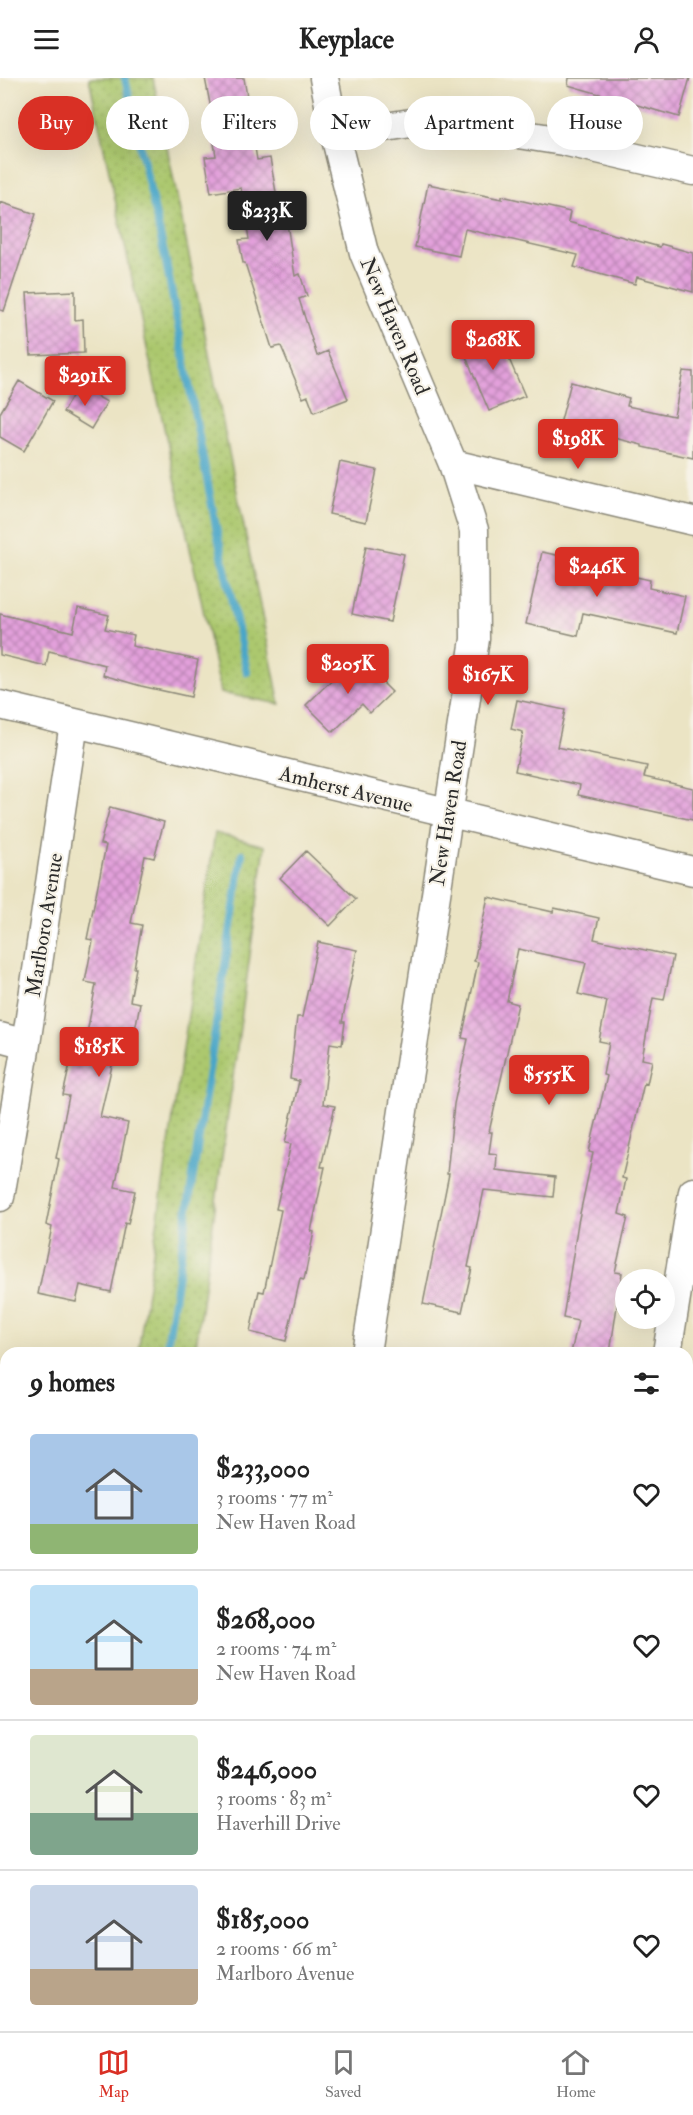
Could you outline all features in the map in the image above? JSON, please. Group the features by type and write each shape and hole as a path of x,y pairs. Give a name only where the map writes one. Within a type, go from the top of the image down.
{"street":[{"name":"New Haven Road","path":"324,78 327,96"},
{"path":"392,126 430,120 563,141 693,171"},
{"name":"New Haven Road","path":"339,150 364,253 453,464 474,530 475,639 367,1347"},
{"path":"453,464 693,521"},
{"name":"Amherst Avenue","path":"0,705 693,871"},
{"name":"Marlboro Avenue","path":"0,1197 13,1040 74,723"},
{"path":"669,1347 693,1192"}],"green space":[{"path":"89,78 153,78 157,96 106,96 106,150 168,150 280,704 221,693"},
{"path":"215,833 265,846 196,1347 139,1347"}],"building":[{"path":"205,78 244,78 247,96 208,96"},
{"path":"569,78 690,78 679,117 643,107 643,96 606,96 568,85"},
{"path":"215,150 255,150 257,160 270,158 277,198 283,197 295,276 300,274 307,296 299,299 317,356 328,351 348,399 314,412 308,396 303,398 281,346 272,348 245,263 243,263 239,240 249,239 241,188 211,193 205,157 216,156"},
{"path":"428,184 502,199 502,196 570,212 568,222 660,247 661,244 693,253 693,292 637,277 635,284 574,267 578,255 465,229 459,256 415,247"},
{"path":"0,202 36,214 4,311 0,310"},
{"path":"75,291 75,320 83,319 84,353 31,355 27,293"},
{"path":"497,331 525,396 489,411 461,345"},
{"path":"683,371 693,372 693,458 642,447 642,445 560,424 571,382 629,398 627,406 674,416"},
{"path":"19,381 53,401 24,451 0,437 0,413"},
{"path":"78,386 107,402 91,429 63,412"},
{"path":"340,462 377,470 366,522 329,514"},
{"path":"366,546 404,554 390,622 352,614"},
{"path":"542,552 594,563 593,567 650,580 649,588 685,596 677,633 583,613 578,636 526,624"},
{"path":"78,608 109,615 105,629 134,635 132,646 198,660 191,697 103,675 105,665 49,651 46,666 0,655 0,614 73,632"},
{"path":"356,656 392,692 370,713 362,704 333,732 306,705"},
{"path":"517,700 565,710 557,747 647,766 644,777 693,788 693,820 578,795 580,785 515,771 523,732 511,729"},
{"path":"110,807 164,822 154,858 145,856 131,923 142,925 130,1001 140,1003 135,1030 121,1027 100,1117 128,1123 115,1187 135,1191 128,1224 125,1223 111,1292 80,1285 76,1302 38,1294 52,1227 46,1225 59,1159 56,1158 69,1096 63,1095 76,1037 86,1039 96,984 85,982 93,940 87,939 106,845 100,844"},
{"path":"306,851 356,899 330,926 280,878"},
{"path":"488,897 553,912 554,908 599,918 594,939 673,956 664,1000 653,998 642,1059 652,1061 647,1084 644,1083 622,1178 626,1179 619,1214 628,1217 615,1269 615,1320 611,1347 572,1347 578,1321 563,1318 578,1223 593,1153 589,1152 607,1076 603,1075 609,1043 599,1041 607,1001 578,994 586,963 518,949 507,1001 518,1004 489,1132 492,1132 489,1153 497,1154 496,1170 555,1177 553,1197 484,1190 468,1267 472,1268 462,1312 423,1304 449,1174 447,1174 454,1104 468,1039 462,1038 478,962 474,961"},
{"path":"318,942 357,950 342,1022 345,1022 342,1045 330,1043 323,1104 335,1106 321,1167 325,1167 311,1231 314,1232 304,1280 300,1279 286,1341 250,1332 259,1291 264,1292 281,1210 276,1209 291,1144 285,1143 299,1081 290,1079 297,1017 302,1017"}],"waterway":[{"path":"125,78 165,257 217,532 247,672"},
{"path":"167,1347 242,854"}]}
